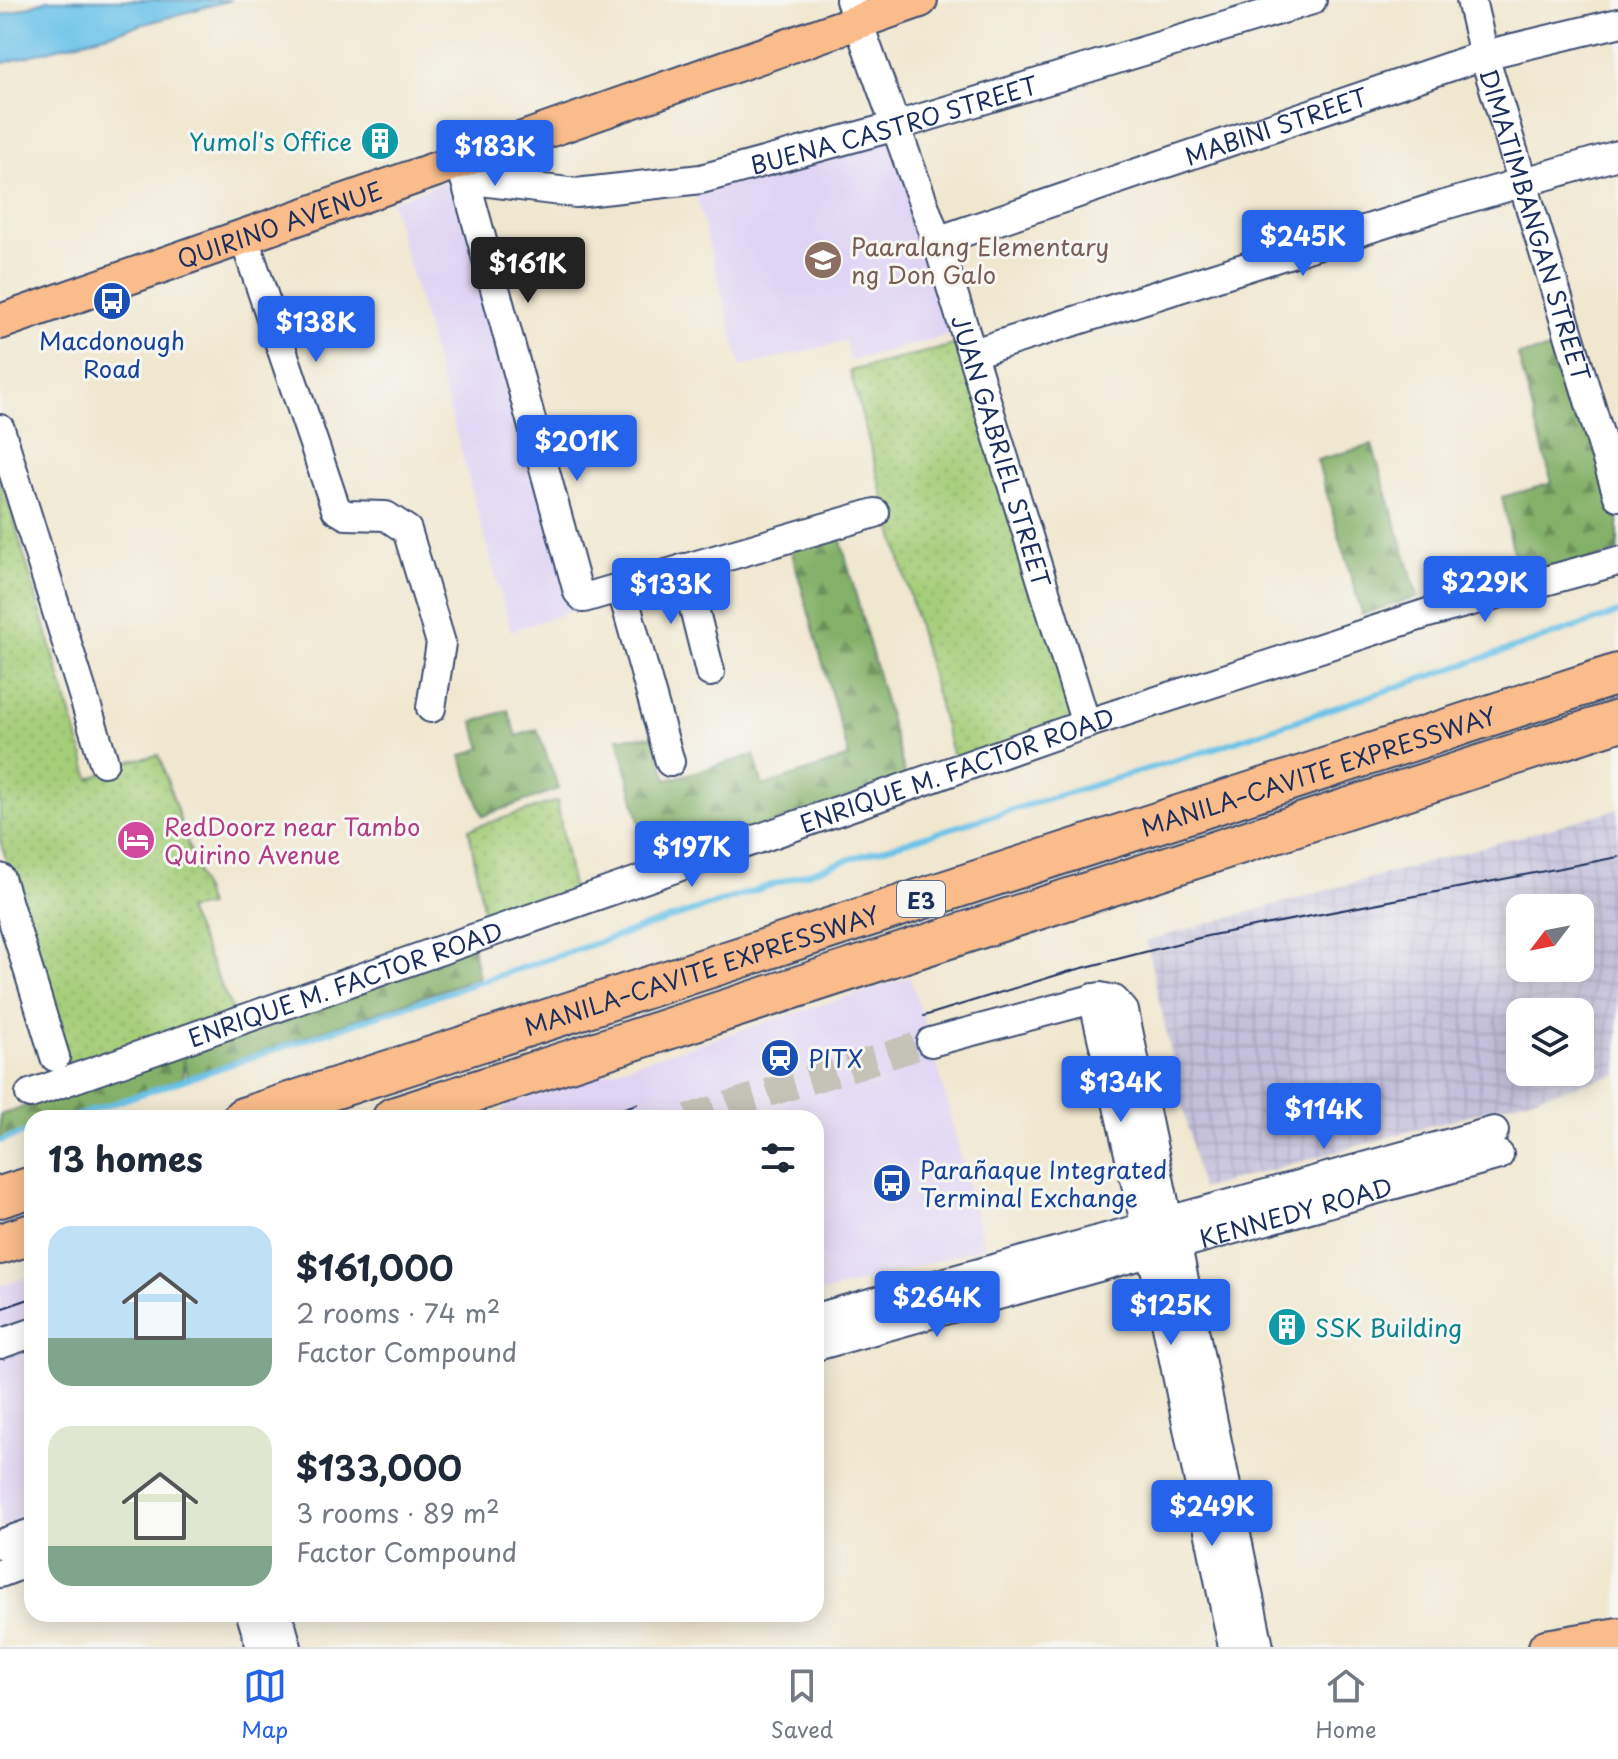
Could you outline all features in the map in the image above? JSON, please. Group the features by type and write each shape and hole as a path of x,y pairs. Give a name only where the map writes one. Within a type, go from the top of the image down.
{"highway":[{"name":"MANILA–CAVITE EXPRESSWAY","path":"268,1110 1618,674"},
{"name":"MANILA–CAVITE EXPRESSWAY","path":"418,1110 1618,721"},
{"path":"0,1197 24,1190"},
{"path":"0,1244 24,1236"}],"main road":[{"name":"QUIRINO AVENUE","path":"0,322 244,238 463,170 854,11 920,0"},
{"path":"1546,1647 1618,1635"}],"street":[{"name":"BUENA CASTRO STREET","path":"463,170 576,193 701,179 896,126 1312,0"},
{"name":"DIMATIMBANGAN STREET","path":"1471,0 1484,55 1618,496"},
{"name":"JUAN GABRIEL STREET","path":"854,11 937,241 1086,724"},
{"name":"MABINI STREET","path":"937,241 1484,55 1618,23"},
{"path":"973,353 1618,155"},
{"path":"463,170 578,592 584,598 875,513"},
{"path":"244,238 336,509 346,515 386,516 407,530 441,643 431,708"},
{"path":"0,429 104,762"},
{"name":"ENRIQUE M. FACTOR ROAD","path":"30,1094 1086,724 1428,613 1618,561"},
{"path":"684,568 710,672"},
{"path":"621,587 670,762"},
{"path":"0,878 55,1057"},
{"path":"931,1042 1093,998 1114,1000 1124,1011 1160,1237 1233,1647"},
{"name":"KENNEDY ROAD","path":"824,1343 906,1307 1496,1143"},
{"path":"1160,1237 1259,1647"},
{"name":"KENNEDY ROAD","path":"824,1317 906,1307"},
{"path":"0,1344 24,1336"},
{"path":"0,1544 24,1536"},
{"path":"0,1573 24,1564"},
{"path":"253,1622 261,1647"},
{"path":"280,1622 287,1647"}],"shaded area":[{"name":"Paaralang Elementary ng Don Galo","path":"891,139 957,333 850,361 845,341 741,367 694,187"},
{"path":"457,178 578,609 511,631 391,201"},
{"path":"1618,809 1618,1074 1594,1081 1594,998 1506,998 1506,1086 1574,1086 1201,1189 1146,941"},
{"name":"Parañaque Integrated Terminal Exchange","path":"910,977 933,1048 984,1247 824,1293 824,1110 503,1110 507,1104"},
{"path":"24,1278 24,1520 0,1527 0,1286"}],"green space":[{"path":"962,343 1075,720 954,761 850,371"},
{"path":"1569,346 1618,515 1618,552 1519,580 1502,497 1552,483 1518,355"},
{"path":"1372,445 1418,597 1362,614 1317,460"},
{"path":"0,474 90,779 126,762 159,755 208,906 187,910 233,1012 69,1065 0,839"},
{"path":"840,537 906,778 650,864 618,738 654,736 667,780 754,755 763,786 849,757 790,546"},
{"path":"508,710 517,736 537,729 559,789 483,816 461,756 482,748 473,722"},
{"path":"557,801 573,893 485,920 469,829"},
{"path":"471,941 479,977 187,1077 183,1059 183,1078 91,1110 24,1110 24,1134 0,1142 0,1115 182,1053"}],"water":[{"path":"48,0 231,0 0,64 0,16"}],"waterway":[{"path":"93,1110 856,857 1203,752 1618,613"},
{"path":"0,1141 24,1133"}],"tunnel":[{"path":"714,1110 931,1042"}],"tram line":[{"path":"924,1016 1067,972 1207,936 1618,857"},
{"path":"619,1110 637,1104"},
{"path":"0,1309 24,1301"}],"place":[{"name":"Yumol's Office","path":"380,141"},
{"name":"Paaralang Elementary ng Don Galo","path":"823,260"},
{"name":"Macdonough Road","path":"112,301"},
{"name":"RedDoorz near Tambo Quirino Avenue","path":"136,840"},
{"name":"PITX","path":"780,1058"},
{"name":"Parañaque Integrated Terminal Exchange","path":"892,1183"},
{"name":"SSK Building","path":"1287,1327"}]}
